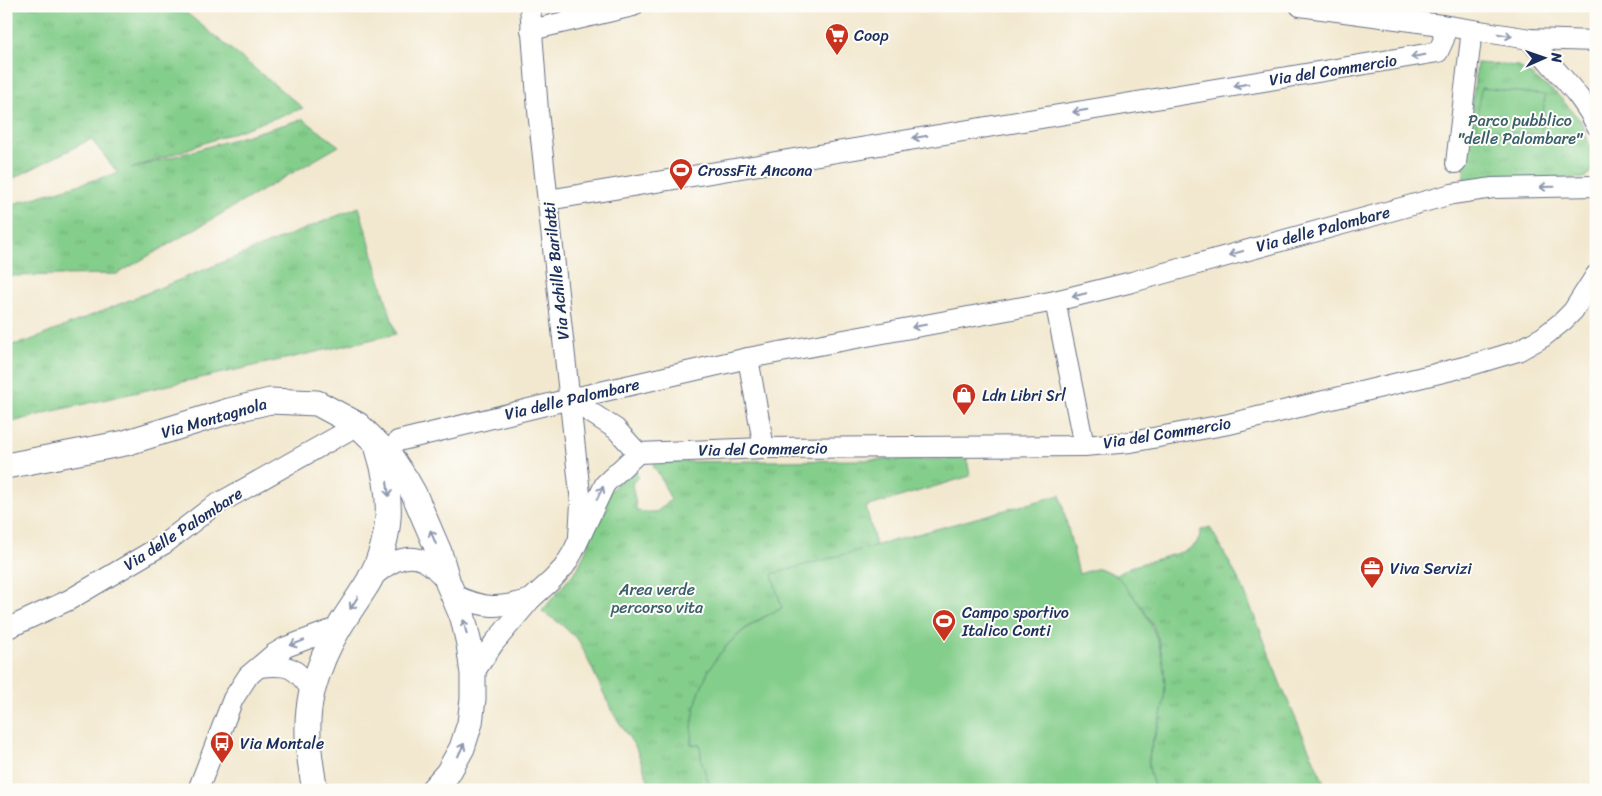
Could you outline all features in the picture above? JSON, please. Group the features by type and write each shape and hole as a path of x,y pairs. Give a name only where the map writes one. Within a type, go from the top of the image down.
{"main road":[{"name":"Via Montagnola","path":"6,466 125,443 229,411 270,401 316,403 387,441 385,469 388,488 389,520 385,540 369,580 339,627 312,691 308,735 316,783"},
{"name":"Via Achille Barilatti","path":"387,441 400,470 414,494 439,552 463,618 473,674 473,699 470,723 462,748 448,774 433,790"}],"street":[{"name":"Via Achille Barilatti","path":"530,6 538,111 581,502 579,536"},
{"path":"531,30 632,6"},
{"path":"1300,6 1530,39 1596,41"},
{"name":"Via del Commercio","path":"548,200 1438,52 1444,39 1441,25"},
{"path":"1456,164 1472,30"},
{"path":"1530,39 1540,54 1571,88 1592,116 1596,125"},
{"name":"Via delle Palombare","path":"387,441 748,358 1055,301 1132,282 1452,194 1493,188 1596,186"},
{"name":"Via del Commercio","path":"638,453 764,448 1084,446 1131,442 1229,424 1468,366 1518,351 1544,337 1573,311 1596,275"},
{"path":"1055,301 1084,446"},
{"path":"1573,311 1596,304"},
{"path":"748,358 764,448"},
{"path":"604,391 616,429"},
{"path":"570,399 616,429 638,453"},
{"name":"Via delle Palombare","path":"6,629 77,596 164,544 212,507 358,425"},
{"name":"Via Achille Barilatti","path":"473,674 494,642 531,599 564,567 605,484 638,453"},
{"name":"Via Achille Barilatti","path":"369,580 391,562 408,558 423,560 435,570 451,589 471,603 492,607 505,606 531,599"},
{"path":"198,790 233,699 244,681 259,666 286,648 339,627"},
{"path":"259,666 284,665 292,668 302,677 312,691"}],"green space":[{"path":"6,6 178,6 303,108 131,169 303,119 339,146 117,274 6,276 6,206 118,173 91,139 6,182"},
{"name":"Parco pubblico \"delle Palombare\"","path":"1477,63 1518,66 1557,94 1581,121 1590,147 1593,163 1592,171 1584,178 1463,183"},
{"path":"1481,88 1545,95 1541,135 1476,128"},
{"path":"359,207 396,334 49,412 6,424 6,346 26,342"},
{"name":"Area verde percorso vita","path":"967,459 970,476 866,507 876,546 772,574 782,608 742,631 727,645 714,661 697,699 691,744 700,744 702,763 711,790 652,790 636,748 613,713 579,641 562,625 542,611 578,568 589,543 597,510 612,489 634,468 638,476 632,484 637,511 655,513 671,500 659,474 653,466 656,460 667,462"},
{"name":"Campo sportivo Italico Conti","path":"1060,495 1079,574 1098,568 1115,575 1146,614 1158,641 1165,685 1163,708 1152,743 1149,760 1150,773 1155,790 711,790 702,763 700,744 691,744 697,698 714,661 727,646 742,632 782,608 772,574"},
{"path":"1210,527 1242,586 1280,683 1327,790 1155,790 1149,771 1149,762 1159,725 1164,693 1161,652 1158,639 1147,615 1116,576 1130,567 1185,551 1195,545 1201,530"}],"place":[{"name":"Coop","path":"837,56"},
{"name":"CrossFit Ancona","path":"681,191"},
{"name":"Ldn Libri Srl","path":"964,416"},
{"name":"Viva Servizi","path":"1372,589"},
{"name":"Campo sportivo Italico Conti","path":"944,642"},
{"name":"Via Montale","path":"222,764"}]}
